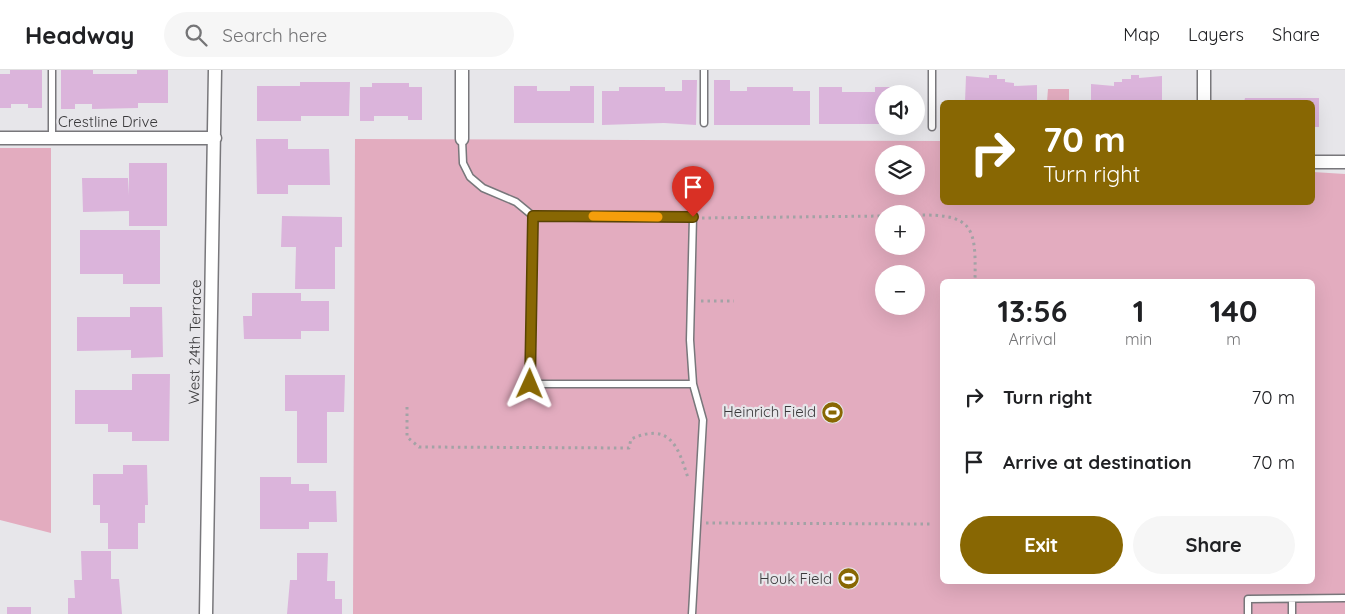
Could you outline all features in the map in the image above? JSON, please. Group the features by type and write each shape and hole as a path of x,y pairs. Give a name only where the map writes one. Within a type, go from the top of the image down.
{"street":[{"name":"West 24th Terrace","path":"206,614 215,70"},
{"path":"462,70 462,139"},
{"path":"1204,70 1204,100"},
{"name":"Crestline Drive","path":"0,138 215,138"},
{"path":"1315,162 1345,162"}],"lane":[{"path":"52,70 52,138"},
{"path":"704,70 704,123"},
{"path":"932,70 932,127"},
{"path":"462,139 463,163 470,177 483,188 516,202 533,216 693,217 690,301 693,384 703,420 692,614"},
{"path":"533,216 530,384 693,384"},
{"path":"1292,598 1292,614"},
{"path":"1248,614 1248,599 1345,598"}],"path":[{"path":"925,215 945,215 964,221 970,230 976,254 975,279"},
{"path":"693,219 875,216"},
{"path":"690,301 734,300"},
{"path":"407,407 407,438 419,447 629,448 631,439 644,434 656,434 670,438 681,452 688,479 698,498"},
{"path":"696,523 931,524"}],"shaded area":[{"path":"1048,89 1069,89 1069,100 1047,100"},
{"path":"355,139 940,141 940,205 1315,205 1315,172 1345,174 1345,614 353,614"},
{"path":"0,148 51,148 51,533 0,520"}],"building":[{"path":"10,70 42,70 42,108 28,108 28,104 11,104 11,108 0,108 0,74 10,74"},
{"path":"61,70 93,70 93,74 137,74 137,70 168,70 168,103 138,103 138,108 92,109 92,104 75,104 75,109 61,109"},
{"path":"989,75 997,75 997,79 1005,79 1005,82 1014,83 1014,86 1037,85 1037,100 965,100 966,76 989,78"},
{"path":"1131,75 1139,75 1139,78 1162,76 1162,100 1091,100 1091,84 1114,86 1114,82 1122,82 1122,79 1131,79"},
{"path":"682,80 697,80 696,125 664,123 602,125 602,91 619,91 619,87 665,87 665,91 682,91"},
{"path":"714,80 730,80 730,91 747,91 747,87 793,87 793,91 810,91 810,125 714,125"},
{"path":"300,82 350,82 349,116 301,116 301,121 257,121 257,86 300,86"},
{"path":"372,83 409,83 409,87 422,87 422,120 408,120 408,116 374,116 374,121 360,121 360,87 372,87"},
{"path":"514,86 537,86 537,91 570,91 570,86 594,86 594,123 514,123"},
{"path":"819,87 842,87 842,92 875,92 875,124 819,124"},
{"path":"1245,98 1319,98 1319,127 1315,127 1315,100 1244,100"},
{"path":"256,139 288,139 288,149 329,149 330,185 288,185 288,194 257,194"},
{"path":"129,163 167,163 167,226 129,226 129,211 83,212 82,178 128,178 129,195"},
{"path":"282,216 342,217 342,247 335,247 335,289 295,289 296,247 281,247"},
{"path":"80,230 160,230 160,284 123,284 123,274 80,274"},
{"path":"252,293 301,293 301,301 329,301 329,331 301,331 301,339 244,339 243,316 252,316"},
{"path":"130,307 162,307 163,357 131,358 131,350 77,351 77,317 130,317"},
{"path":"132,374 170,374 169,441 132,441 132,432 108,432 108,424 75,424 75,390 132,390"},
{"path":"285,375 345,375 344,412 327,412 327,463 297,463 297,411 285,411"},
{"path":"123,465 147,465 148,505 145,505 145,523 138,523 138,549 108,549 108,523 100,523 100,505 93,505 93,474 123,474"},
{"path":"260,477 291,477 291,484 309,484 309,491 336,491 337,522 309,522 309,529 260,529"},
{"path":"81,551 111,551 111,579 119,579 122,614 68,614 68,598 75,598 74,580 82,580"},
{"path":"297,553 328,553 327,581 335,581 335,599 342,599 342,614 287,614 290,580 297,580"},
{"path":"7,607 31,607 31,614 7,614"}],"slow traffic":[{"path":"593,216 658,217"}],"place":[{"name":"Heinrich Field","path":"832,412"},
{"name":"Houk Field","path":"848,579"}],"route":[{"path":"530,384 533,216 693,217"}]}
